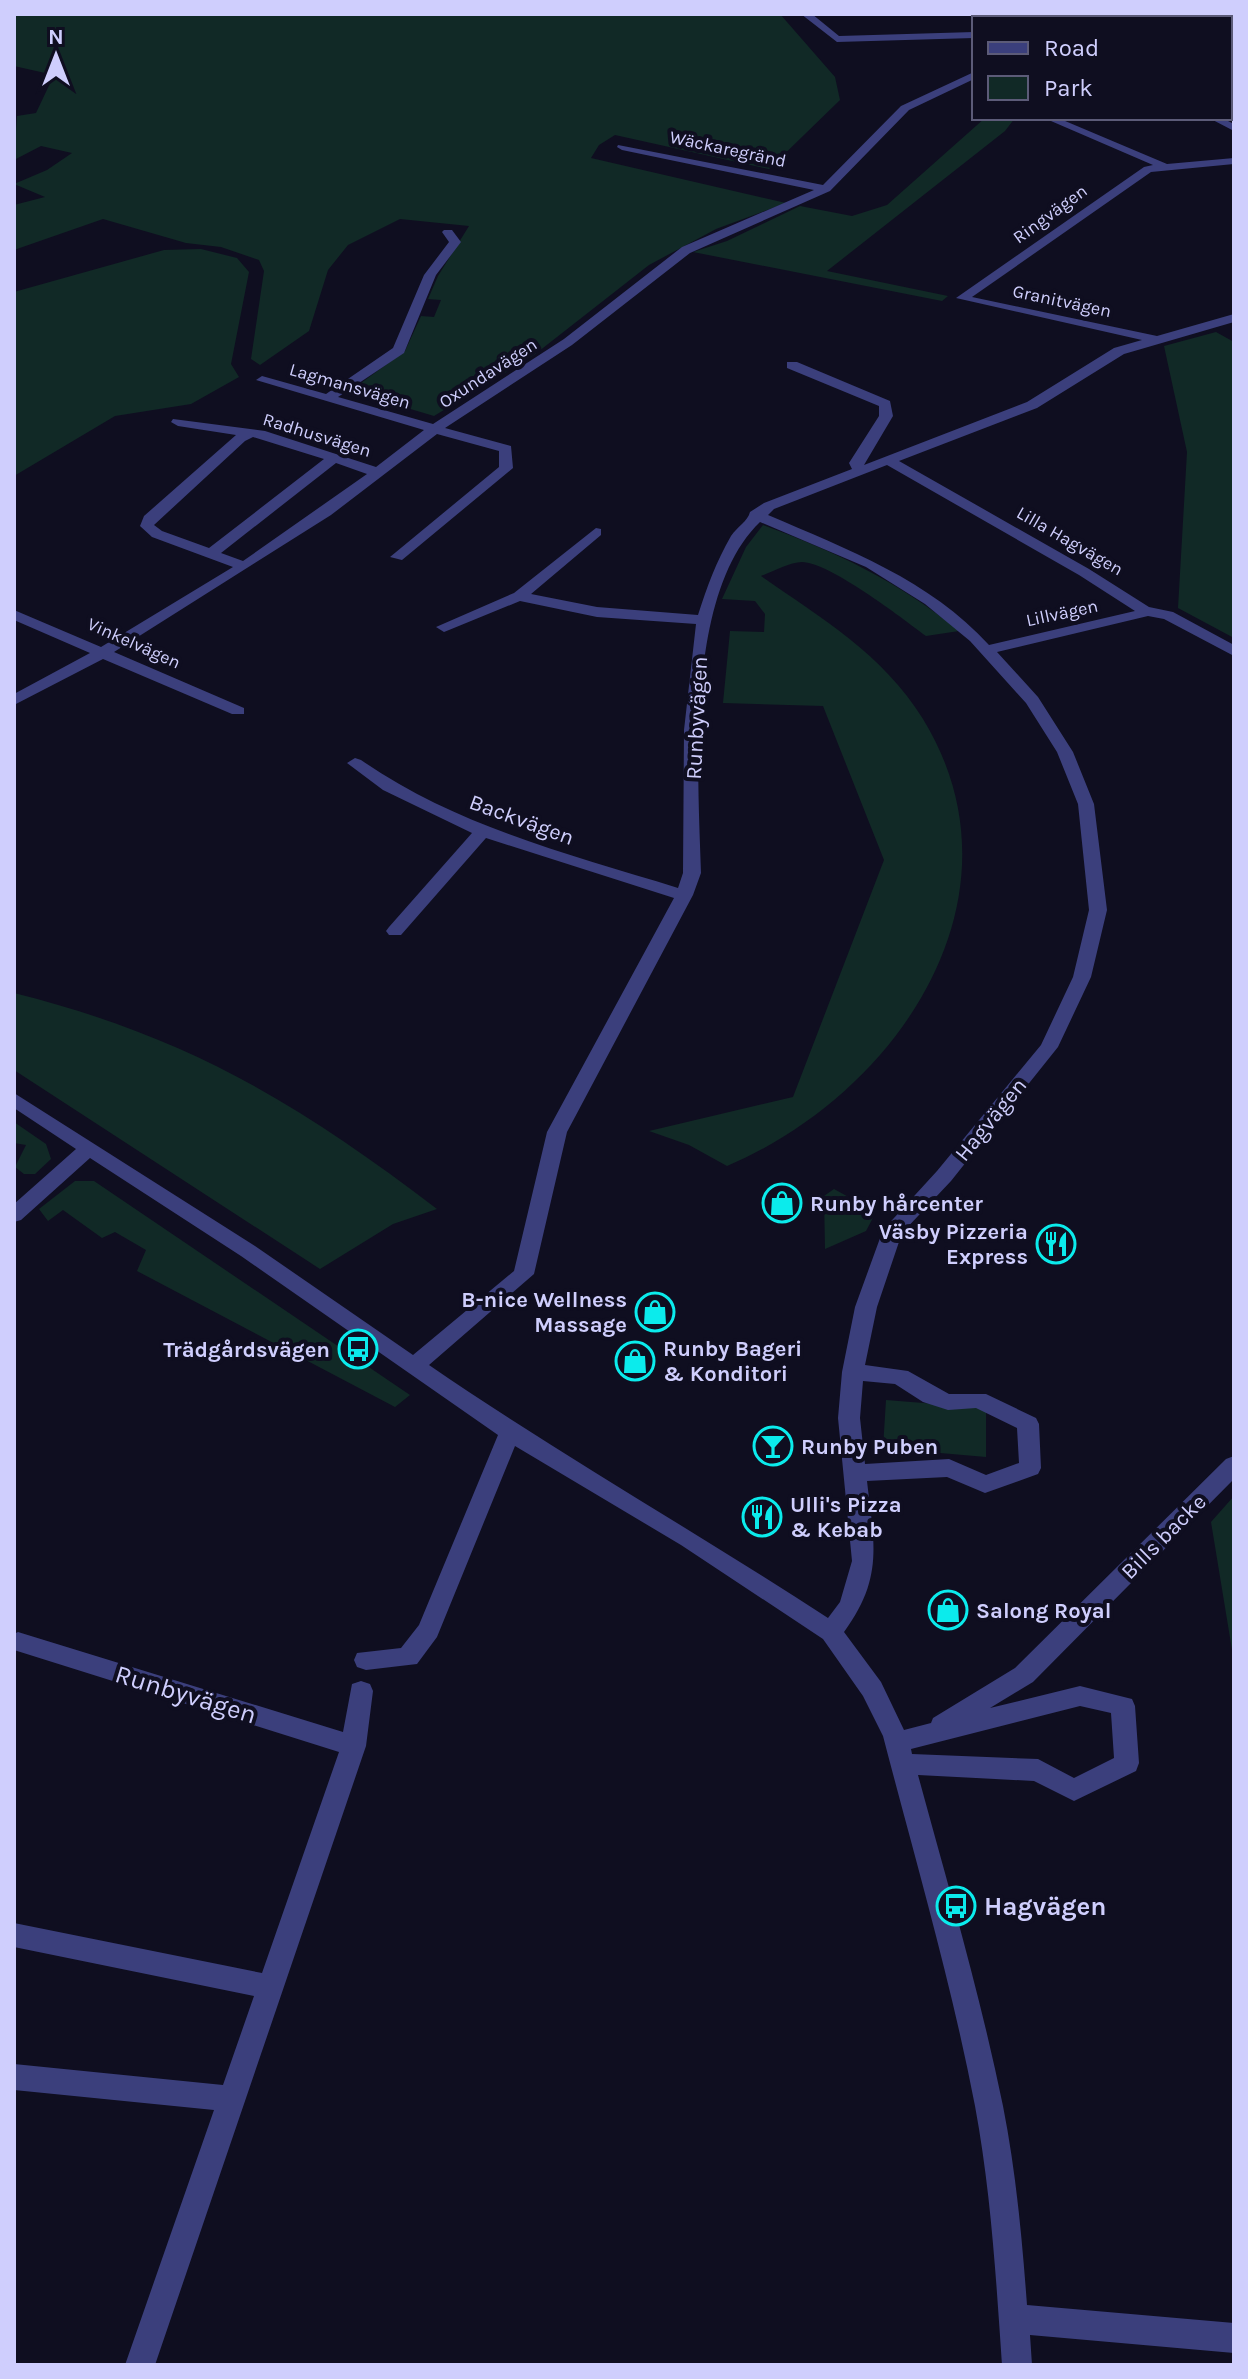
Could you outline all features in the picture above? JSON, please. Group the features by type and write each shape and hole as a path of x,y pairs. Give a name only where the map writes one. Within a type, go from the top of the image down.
{"street":[{"path":"806,14 831,38 837,39 972,35"},
{"name":"Oxundavägen","path":"14,700 105,651 244,566 379,473 434,429 568,342 686,250 826,189 905,108 972,76"},
{"name":"Ringvägen","path":"1054,120 1162,165"},
{"name":"Wäckaregränd","path":"622,147 826,189"},
{"name":"Ringvägen","path":"962,298 1126,181 1162,165 1234,161"},
{"path":"327,399 399,350 430,275 455,242 448,232"},
{"name":"Granitvägen","path":"962,298 1154,339"},
{"path":"755,515 859,471 1032,405 1119,351 1234,318"},
{"path":"792,365 885,404 886,416 856,463 859,471"},
{"name":"Lagmansvägen","path":"262,380 506,449 506,468 397,557"},
{"path":"178,422 252,433"},
{"name":"Radhusvägen","path":"244,566 157,534 147,526 149,519 240,438 252,433 379,473"},
{"path":"210,554 334,458"},
{"name":"Lilla Hagvägen","path":"888,460 1084,572 1145,611 1168,615 1234,651"},
{"name":"Runbyvägen","path":"414,1366 524,1274 557,1132 684,895 692,873 693,707 703,620 708,596 727,556 755,515"},
{"name":"Hagvägen","path":"755,515 826,542 871,564 940,608 986,650 1032,700 1065,752 1086,804 1098,910 1082,977 1049,1047 944,1176 893,1230 866,1307 853,1372 849,1418 864,1561 851,1605 831,1632"},
{"path":"444,627 519,596 596,532"},
{"path":"519,596 597,612 703,620"},
{"name":"Lillvägen","path":"986,650 1139,616 1145,611"},
{"name":"Vinkelvägen","path":"14,615 105,651 238,711"},
{"name":"Backvägen","path":"355,763 374,779 482,832 684,895"},
{"path":"395,931 482,832"},
{"path":"14,1099 248,1251 510,1432 689,1539 831,1632 872,1689 899,1747 987,2094 1005,2207 1017,2365"},
{"path":"14,1215 88,1149"},
{"path":"853,1372 900,1377 931,1396 948,1402 978,1400 1028,1424 1030,1468 985,1484 949,1468 855,1473"},
{"path":"366,1660 408,1657 429,1630 510,1432"},
{"name":"Bills backe","path":"899,1747 941,1726 1024,1675 1234,1465"},
{"name":"Runbyvägen","path":"18,1642 354,1746"},
{"path":"140,2365 354,1746 361,1691"},
{"path":"1080,1696 1123,1706 1127,1763 1074,1790 1038,1770 899,1747 1080,1696"},
{"path":"14,1935 271,1987"},
{"path":"14,2077 232,2099"},
{"path":"1015,2319 1234,2338"}],"green space":[{"path":"14,14 780,14 835,77 840,100 769,169 615,135 599,145 591,158 786,203 716,229 649,265 534,355 434,416 350,391 405,351 421,316 434,317 441,300 428,299 438,276 469,226 400,219 348,245 328,270 309,331 260,365 251,359 264,271 259,260 221,247 186,243 103,219 14,250 14,205 45,197 14,184 47,170 72,153 41,146 14,160 17,116 36,113 54,75 14,66"},
{"path":"983,120 1013,120 1005,131 827,271 948,296 942,301 693,252 727,241 800,206 852,216 887,205"},
{"path":"201,249 237,258 249,272 231,364 239,377 191,404 115,416 14,476 14,292 164,250"},
{"path":"1216,332 1234,342 1234,638 1178,608 1187,452 1164,346"},
{"path":"763,525 866,569 937,613 959,631 926,636 865,592 814,564 797,562 761,576 850,639 907,696 923,719 953,786 962,854 954,920 930,982 892,1040 845,1091 789,1133 727,1166 689,1145 649,1131 793,1097 884,860 823,706 723,703 730,631 764,632 765,614 755,601 722,599 746,547"},
{"path":"14,993 133,1030 238,1077 336,1136 437,1209 393,1224 320,1269 14,1070"},
{"path":"14,1122 46,1144 51,1159 35,1174 24,1174 15,1167 26,1145 14,1143"},
{"path":"75,1181 94,1181 410,1395 395,1407 137,1271 146,1250 115,1232 102,1238 63,1210 48,1221 39,1209"},
{"path":"834,1189 876,1212 866,1231 825,1249 824,1196"},
{"path":"886,1400 986,1408 986,1457 883,1448"},
{"path":"1234,1496 1234,1662 1211,1522"}],"waterway":[{"path":"1208,14 1212,16"}],"place":[{"name":"Runby hårcenter","path":"782,1203"},
{"name":"Väsby Pizzeria Express","path":"1056,1244"},
{"name":"B-nice Wellness Massage","path":"655,1312"},
{"name":"Trädgårdsvägen","path":"358,1349"},
{"name":"Runby Bageri & Konditori","path":"635,1361"},
{"name":"Runby Puben","path":"773,1446"},
{"name":"Ulli's Pizza & Kebab","path":"762,1517"},
{"name":"Salong Royal","path":"948,1610"},
{"name":"Hagvägen","path":"956,1906"}]}
